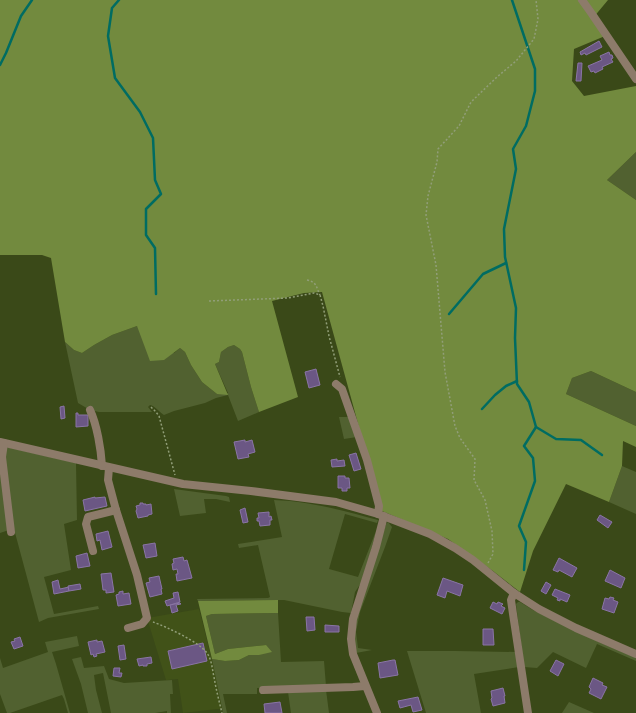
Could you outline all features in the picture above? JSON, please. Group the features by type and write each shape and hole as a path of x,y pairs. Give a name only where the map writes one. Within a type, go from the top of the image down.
{"street":[{"path":"582,0 636,79"},
{"path":"339,386 372,476 381,515 376,546 353,619 351,640 353,654 365,686 378,713"},
{"path":"90,410 94,418 108,480 137,575 147,618 142,624 128,628"},
{"path":"11,532 2,457 2,442 177,483 336,502 381,515 430,534 455,548 514,593 539,608 576,628 636,654"},
{"path":"93,551 86,524 88,517 116,510"},
{"path":"514,593 512,600 513,614 528,713"},
{"path":"263,690 365,686"}],"path":[{"path":"485,570 493,554 492,531 485,500 474,480 475,459 460,438 456,426 445,372 436,265 426,215 428,196 438,149 460,126 471,102 516,61 534,39 538,19 536,0"},
{"path":"307,280 315,283 320,295 339,386"},
{"path":"209,301 288,298 314,293 320,295"},
{"path":"150,407 159,416 177,483"},
{"path":"146,620 166,627 207,652 211,660 222,713"}],"shaded area":[{"path":"0,0 608,0 593,18 605,36 574,49 572,81 584,96 636,86 636,152 607,180 636,200 636,392 591,371 572,378 566,394 636,426 636,447 623,441 622,466 609,502 566,484 533,551 520,592 448,539 382,511 322,292 304,293 272,301 298,397 259,412 242,352 234,345 221,352 219,362 215,364 228,395 217,394 202,382 185,352 180,348 164,360 150,361 137,326 112,335 82,353 74,350 65,342 51,258 42,255 0,255"},
{"path":"636,152 636,200 607,180"},
{"path":"137,326 174,353 180,348 185,352 202,382 217,394 228,393 215,364 219,362 221,352 234,345 240,349 259,412 238,421 228,395 164,415 150,405 148,407 152,412 99,412 90,410 78,403 65,342 74,350 82,353 112,335"},
{"path":"591,371 636,392 636,426 566,394 572,378"},
{"path":"339,417 350,417 357,437 344,439"},
{"path":"5,447 76,463 77,520 64,524 71,570 44,577 54,614 98,606 99,609 48,618 39,622 14,529 5,469"},
{"path":"0,462 9,530 0,533"},
{"path":"622,466 636,472 636,514 609,502"},
{"path":"174,489 226,496 229,497 230,502 216,499 204,499 206,513 180,516"},
{"path":"274,500 313,504 378,520 377,523 345,514 329,569 358,577 376,531 361,583 355,592 351,613 284,600 198,601 197,599 270,597 258,545 239,548 238,544 282,537"},
{"path":"388,522 392,527 360,612 356,632 358,648 372,650 356,653 355,620 386,524"},
{"path":"278,600 278,613 212,614 206,616 215,654 228,649 266,645 272,652 259,655 249,655 239,660 225,661 212,659 198,601"},
{"path":"518,602 601,643 636,658 636,661 597,644 586,668 553,652 537,668 524,667 516,604"},
{"path":"199,609 214,668 222,709 183,713 178,679 166,680 147,618"},
{"path":"278,613 281,662 324,661 326,686 257,688 257,694 223,694 227,713 223,713 212,659 225,661 239,660 249,655 259,655 266,645 228,649 215,654 206,616 212,614"},
{"path":"77,636 79,646 52,652 70,713 68,713 62,695 7,713 0,694 0,658 3,668 48,652 45,642"},
{"path":"407,651 517,652 519,667 474,674 481,713 426,713"},
{"path":"81,657 84,668 104,666 109,679 124,683 172,680 173,694 170,694 171,713 167,713 167,711 155,713 111,713 103,673 94,675 102,713 88,713 81,684 72,659"},
{"path":"326,690 329,713 291,713 288,692"},
{"path":"569,702 594,713 562,713"}],"building":[{"path":"599,41 602,47 586,55 585,53 581,55 580,52"},
{"path":"609,52 610,55 612,55 613,58 611,59 613,62 602,67 603,69 595,73 594,71 591,72 588,66 602,60 600,56"},
{"path":"578,63 582,63 581,81 576,81"},
{"path":"316,369 320,385 309,388 305,372"},
{"path":"64,406 65,418 61,419 60,407"},
{"path":"76,413 78,413 78,415 88,415 88,426 76,427"},
{"path":"245,440 245,442 252,440 255,452 248,454 249,457 238,459 234,442"},
{"path":"356,453 361,469 354,471 349,455"},
{"path":"337,459 337,461 344,460 345,466 332,467 331,460"},
{"path":"338,476 345,476 345,478 349,478 350,488 347,488 347,491 342,491 342,488 338,488"},
{"path":"95,497 105,497 107,506 85,511 83,500"},
{"path":"140,503 146,505 151,504 152,514 138,518 136,506 140,505"},
{"path":"245,508 248,522 243,523 240,510"},
{"path":"269,512 269,517 271,516 272,520 270,520 270,525 260,526 259,521 257,521 257,518 259,518 258,513"},
{"path":"600,515 612,522 608,528 597,520"},
{"path":"108,531 112,547 102,550 100,540 97,541 96,534"},
{"path":"155,543 157,556 146,558 143,545"},
{"path":"87,553 90,566 78,568 76,556"},
{"path":"183,557 184,561 187,560 192,578 177,581 176,574 178,574 177,569 173,570 173,559"},
{"path":"559,558 577,568 572,577 559,570 558,572 553,570"},
{"path":"610,570 625,578 621,588 605,581"},
{"path":"111,573 114,592 106,593 106,590 103,590 101,574"},
{"path":"159,576 162,594 150,597 146,583 150,582 149,578"},
{"path":"443,578 463,585 460,596 447,591 445,598 437,595"},
{"path":"58,580 60,589 69,587 69,591 54,594 52,582"},
{"path":"546,582 551,585 546,594 541,591"},
{"path":"80,584 81,589 69,591 68,586"},
{"path":"555,589 570,595 567,602 560,599 560,601 557,600 558,598 552,595"},
{"path":"123,591 123,594 129,593 131,604 118,606 116,595"},
{"path":"178,592 180,602 167,606 165,601 174,598 173,593"},
{"path":"610,597 614,598 613,600 618,602 614,613 602,609 605,598 609,599"},
{"path":"493,602 503,604 501,606 505,608 502,614 490,608"},
{"path":"181,604 176,605 178,611 172,613 170,605"},
{"path":"306,617 314,617 315,630 307,631"},
{"path":"325,625 339,626 339,632 325,632"},
{"path":"483,629 493,629 494,645 483,645"},
{"path":"20,637 23,646 14,649 11,642"},
{"path":"97,640 97,642 102,641 105,652 96,654 97,656 94,657 93,654 91,655 88,642"},
{"path":"203,643 207,661 172,669 168,651"},
{"path":"124,645 126,659 120,660 118,646"},
{"path":"151,657 152,663 147,664 147,666 139,666 137,659"},
{"path":"395,660 398,675 380,678 378,663"},
{"path":"556,660 564,664 558,676 550,671"},
{"path":"114,668 120,668 119,673 122,673 121,677 113,676"},
{"path":"593,678 603,683 602,685 607,687 601,699 589,693 591,689 589,687"},
{"path":"503,688 505,703 493,706 491,691"},
{"path":"418,697 422,710 413,712 411,705 400,708 398,701"},
{"path":"280,702 282,713 265,713 264,704"}],"waterway":[{"path":"0,65 21,16 32,0"},
{"path":"119,0 112,8 108,36 115,78 140,112 153,138 155,180 161,194 146,209 146,235 155,248 156,294"},
{"path":"512,0 535,69 535,91 526,126 513,149 516,169 504,229 505,257 516,308 515,338 517,384 529,402 536,427 524,446 533,458 535,481 519,526 526,542 524,570"},
{"path":"449,314 483,274 506,263"},
{"path":"482,409 506,386 517,381"},
{"path":"536,427 556,439 581,440 602,455"}]}
